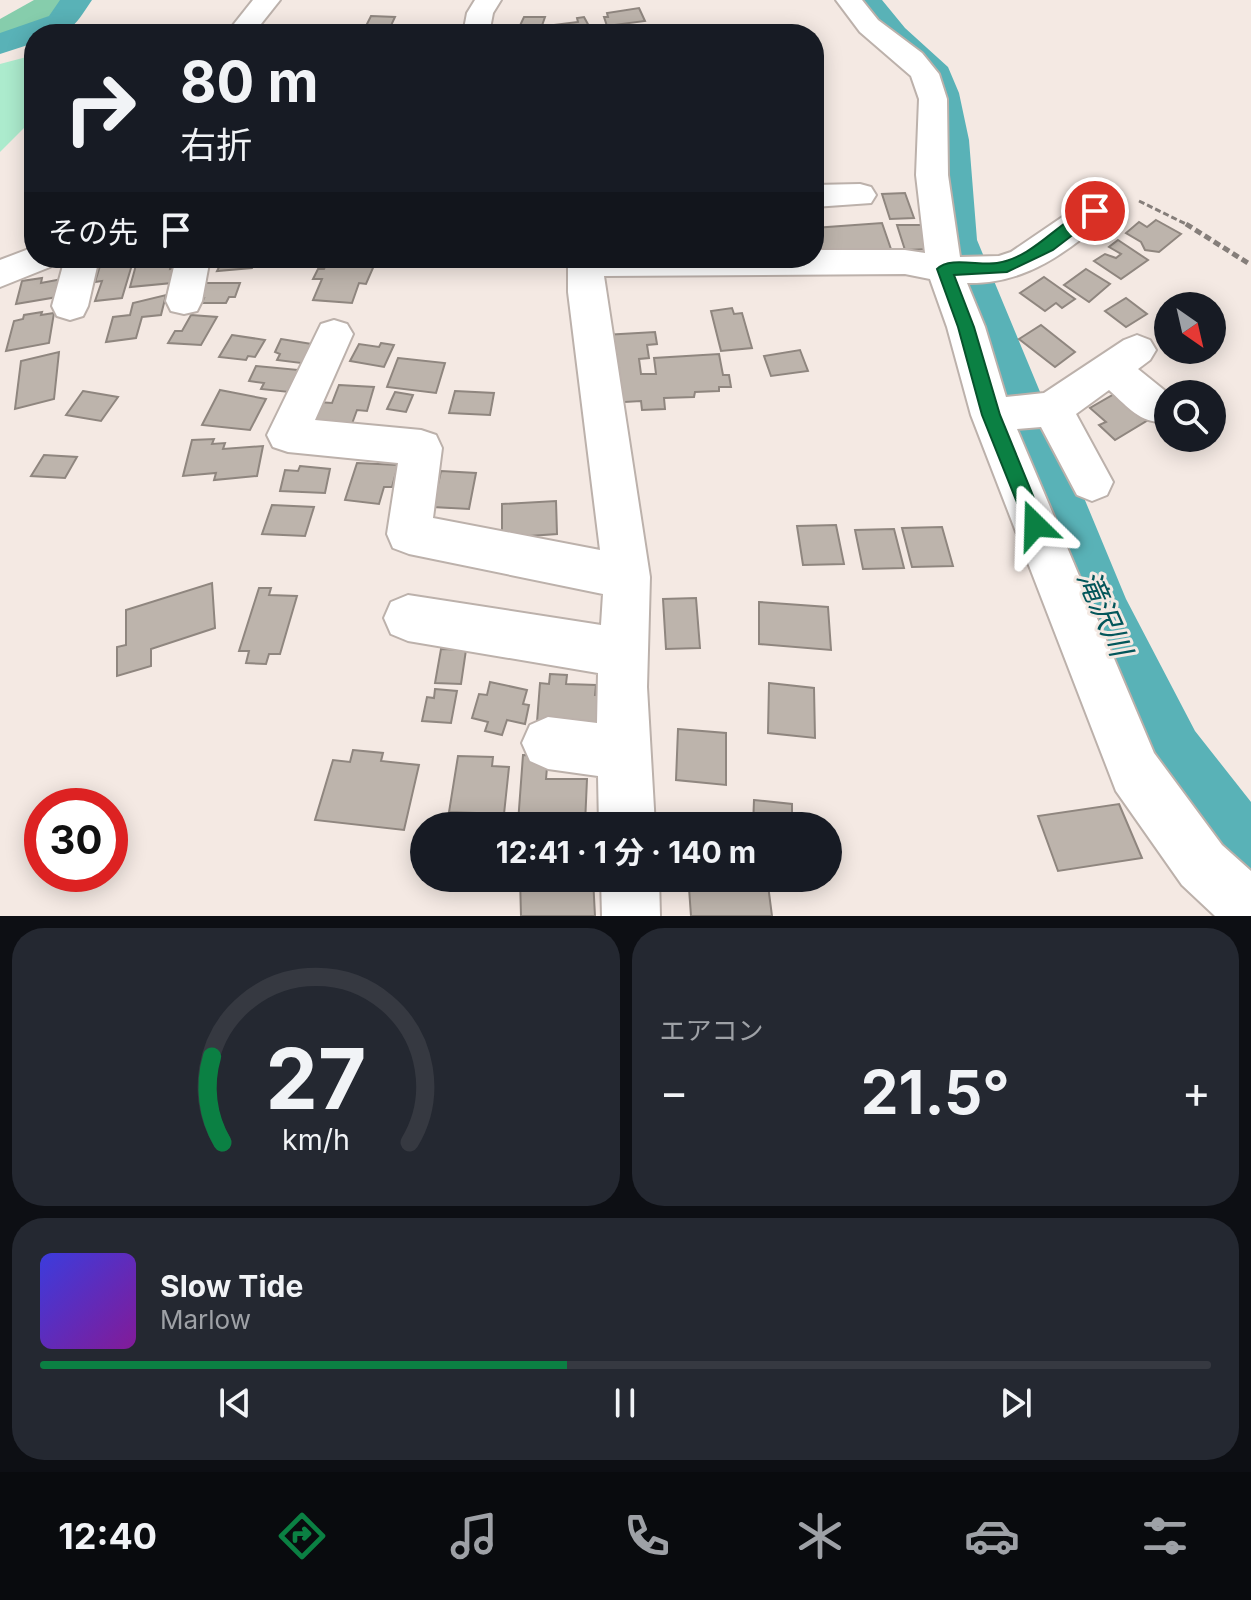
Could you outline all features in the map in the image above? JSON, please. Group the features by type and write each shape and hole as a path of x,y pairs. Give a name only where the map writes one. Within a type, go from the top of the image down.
{"street":[{"path":"247,24 267,0"},
{"path":"478,24 488,0"},
{"path":"849,0 869,26 912,59 925,74 933,99 932,175 944,269 966,327 991,415 1135,772 1202,865 1251,910"},
{"path":"824,196 860,195"},
{"path":"824,262 905,262 944,269 1002,269 1048,246 1095,211"},
{"path":"0,275 24,264"},
{"path":"70,306 80,268"},
{"path":"184,301 191,268"},
{"path":"584,268 627,577 624,653 627,812"},
{"path":"334,334 288,435 421,448 409,534 627,577"},
{"path":"991,415 1052,409 1123,359 1154,403"},
{"path":"1052,409 1092,482"},
{"path":"408,618 624,653"},
{"path":"548,743 625,753"},
{"path":"630,892 631,916"}],"path":[{"path":"1139,201 1184,226 1194,228 1251,265"}],"green space":[{"path":"34,0 72,0 60,14 34,24 24,24 24,28 0,37 0,19"},
{"path":"24,58 24,128 0,152 0,64"}],"building":[{"path":"639,8 645,21 606,24 604,17 608,17 607,13"},
{"path":"371,16 395,17 392,24 367,24"},
{"path":"524,17 545,17 543,24 521,24"},
{"path":"584,17 588,24 561,24 578,22 577,18"},
{"path":"905,193 914,218 890,219 882,194"},
{"path":"1156,220 1181,234 1159,252 1145,250 1141,242 1126,233 1139,222 1147,227"},
{"path":"882,223 893,255 824,253 824,227"},
{"path":"897,225 921,225 930,249 905,250"},
{"path":"1118,240 1148,260 1121,279 1094,261 1105,254 1116,258 1121,254 1109,247"},
{"path":"99,268 131,268 122,298 95,301 102,281 95,282"},
{"path":"135,268 176,268 172,283 130,287"},
{"path":"218,268 252,268 217,271"},
{"path":"373,268 366,284 359,283 352,303 313,300 322,279 313,279 318,269"},
{"path":"1086,269 1110,284 1089,302 1064,285"},
{"path":"1044,277 1075,299 1062,308 1056,303 1045,311 1020,293"},
{"path":"42,278 41,283 62,279 57,297 16,304 22,281"},
{"path":"203,283 240,283 235,297 229,297 226,303 202,303 204,298 197,298"},
{"path":"166,295 161,315 142,317 136,338 106,342 113,317 130,315 133,303"},
{"path":"1126,298 1147,314 1126,327 1105,311"},
{"path":"732,308 734,314 742,313 752,348 721,351 711,311"},
{"path":"42,312 41,315 54,313 49,343 6,351 14,321 23,319 24,315"},
{"path":"191,315 217,317 201,345 168,343 175,331 182,331"},
{"path":"1041,325 1075,352 1055,367 1019,339"},
{"path":"655,332 657,344 647,345 649,358 639,359 641,374 656,374 654,358 719,354 723,375 729,375 731,387 695,392 694,397 664,398 665,409 642,410 641,401 608,403 604,335"},
{"path":"232,335 265,340 255,357 248,356 246,360 219,357"},
{"path":"281,339 318,345 309,364 277,360 280,354 275,352"},
{"path":"381,343 394,345 384,367 350,361 359,344 379,347"},
{"path":"800,350 808,371 771,376 764,356"},
{"path":"59,352 54,399 15,409 21,361"},
{"path":"398,358 445,363 436,393 387,387"},
{"path":"256,366 299,370 289,392 261,389 264,383 249,381"},
{"path":"339,385 374,387 367,411 357,410 349,432 307,429 318,402 332,403"},
{"path":"220,390 266,399 250,430 202,425"},
{"path":"83,391 118,397 101,421 66,415"},
{"path":"455,391 494,393 490,415 449,413"},
{"path":"395,392 413,395 406,412 387,409"},
{"path":"1116,393 1148,420 1115,440 1099,425 1106,422 1090,408"},
{"path":"214,439 212,444 225,443 223,449 263,446 257,476 214,480 216,473 183,476 192,440"},
{"path":"44,455 77,457 65,478 31,476"},
{"path":"357,463 398,465 392,487 384,487 379,504 345,500"},
{"path":"300,466 330,469 325,493 280,491 285,470 298,471"},
{"path":"441,471 476,473 469,509 433,507"},
{"path":"556,501 557,534 502,538 502,504"},
{"path":"272,505 314,507 305,536 262,534"},
{"path":"836,525 844,564 803,565 797,526"},
{"path":"942,527 953,566 912,567 902,528"},
{"path":"894,529 904,568 863,569 855,530"},
{"path":"212,583 215,628 151,649 151,666 117,676 117,647 126,645 126,610"},
{"path":"259,588 271,588 269,595 297,596 280,654 269,654 266,664 246,663 249,651 239,651"},
{"path":"696,598 700,648 666,649 663,599"},
{"path":"759,602 828,607 831,650 759,644"},
{"path":"441,649 466,650 461,684 435,683"},
{"path":"550,674 567,675 566,684 596,685 595,695 618,695 616,725 537,722 540,683 549,684"},
{"path":"490,682 527,690 523,704 529,705 525,724 507,720 502,735 485,731 488,722 472,718 479,694 487,695"},
{"path":"769,683 814,688 815,738 768,733"},
{"path":"435,689 457,691 451,723 422,721 427,697 434,698"},
{"path":"678,729 726,733 726,785 676,780"},
{"path":"353,750 383,753 381,761 419,765 404,830 315,820 333,760 350,762"},
{"path":"523,755 548,756 546,779 587,779 586,812 519,812"},
{"path":"458,756 493,757 492,766 509,767 504,812 449,812"},
{"path":"754,800 792,804 792,812 754,812"},
{"path":"1119,804 1142,858 1058,871 1038,816"},
{"path":"520,892 594,892 595,916 521,916"},
{"path":"689,892 769,892 772,916 691,916"}],"waterway":[{"path":"57,24 76,0"},
{"name":"滝沢川","path":"866,0 893,35 931,67 941,93 950,140 956,240 1104,617 1172,754 1251,858"},
{"path":"0,44 24,36"}],"route":[{"path":"1035,525 991,415 966,327 944,269 1002,269 1048,246 1095,211"}]}
